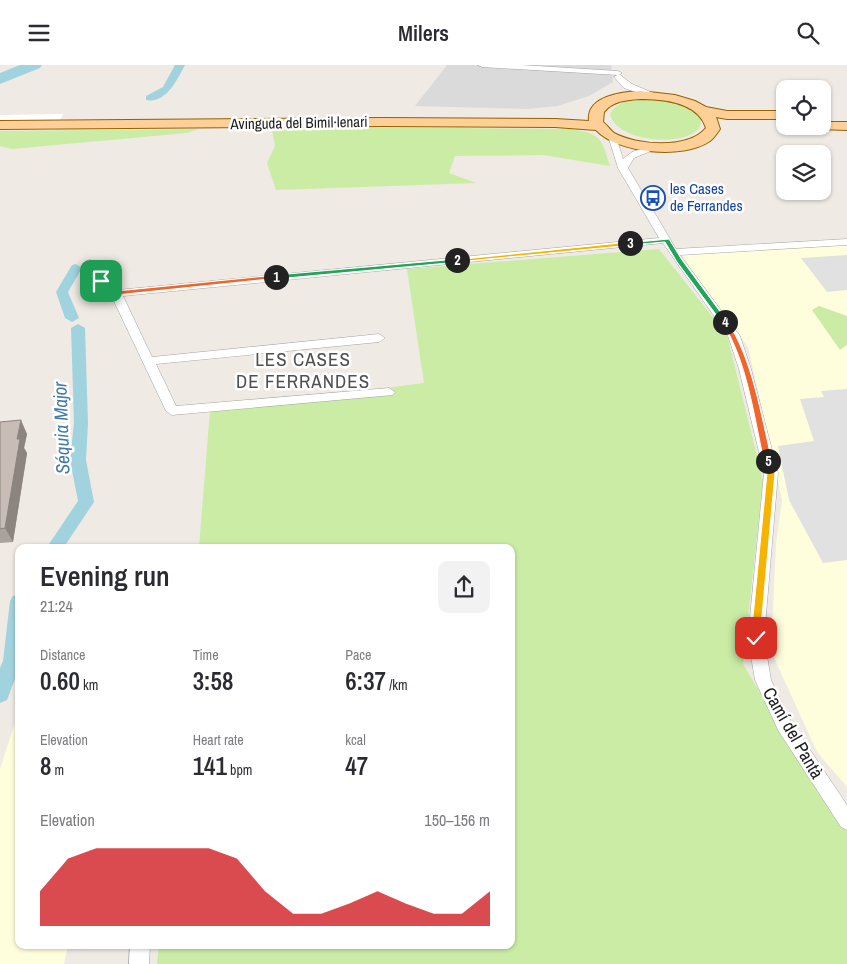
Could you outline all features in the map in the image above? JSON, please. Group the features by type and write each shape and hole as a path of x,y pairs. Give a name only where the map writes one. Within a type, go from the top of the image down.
{"main road":[{"path":"701,110 712,122 711,131 704,139 674,147 631,144 612,137 599,126 595,118 597,110 602,105 616,98 630,95 653,95 679,100 701,110 727,115 776,115"},
{"name":"Avinguda del Bimil·lenari","path":"0,125 59,121 377,115 552,116 597,110"},
{"path":"831,115 847,115"},
{"name":"Avinguda del Bimil·lenari","path":"0,119 59,121 563,123 599,126"},
{"path":"711,131 737,126 776,126"},
{"path":"831,126 847,126"}],"street":[{"path":"482,65 618,71"},
{"path":"618,71 628,86 653,95"},
{"path":"616,98 620,87 618,71"},
{"name":"Camí del Pantà","path":"612,137 623,168 673,251 734,336 745,369 771,473 756,638 763,680 784,725 847,821"},
{"path":"623,168 625,160 629,156 654,147"},
{"path":"116,293 673,251 847,242"},
{"path":"673,251 847,249"},
{"path":"89,263 101,281 116,293 172,411 389,392"},
{"path":"149,361 379,338"},
{"path":"138,964 140,949"}],"shaded area":[{"path":"447,65 611,65 613,82 589,96 557,106 528,109 415,106"},
{"path":"847,239 847,787 817,752 771,651 776,544 782,500 748,347 680,253"},
{"path":"847,255 847,290 827,292 801,258"},
{"path":"847,389 847,560 823,563 789,500 778,446 814,441 800,399 824,397 821,391"},
{"path":"15,722 15,949 67,949 64,964 0,964 0,769"}],"green space":[{"path":"644,99 678,103 694,111 699,116 701,123 695,132 686,136 661,140 635,135 623,130 615,123 610,114 616,106 629,101"},
{"path":"355,127 571,129 589,133 599,139 610,166 543,155 455,156 449,173 476,183 276,190 267,163 275,146 272,130"},
{"path":"199,129 187,133 12,149 0,146 0,131"},
{"path":"659,249 727,335 763,480 743,664 814,783 847,824 847,964 157,964 159,949 515,949 515,544 199,544 210,411 424,383 407,269"},
{"path":"819,306 847,316 847,345 840,350 812,310"}],"pier":[{"path":"63,114 55,130 0,130 0,115"}],"building":[{"path":"21,420 17,439 20,439 5,528 0,529 0,422"}],"waterway":[{"path":"0,79 34,65"},
{"name":"Séquia Major","path":"149,98 167,89 180,65"},
{"name":"Séquia Major","path":"72,318 62,292 76,268"},
{"name":"Séquia Major","path":"57,544 86,502 78,460 81,423 78,328"},
{"name":"Séquia Major","path":"0,694 12,661 15,635"}],"place":[{"name":"les Cases de Ferrandes","path":"653,198"}],"district":[{"name":"LES CASES DE FERRANDES","path":"303,370"}],"route":[{"path":"101,281 116,293 667,240 679,261 734,336 745,369 771,473 756,638"}]}
